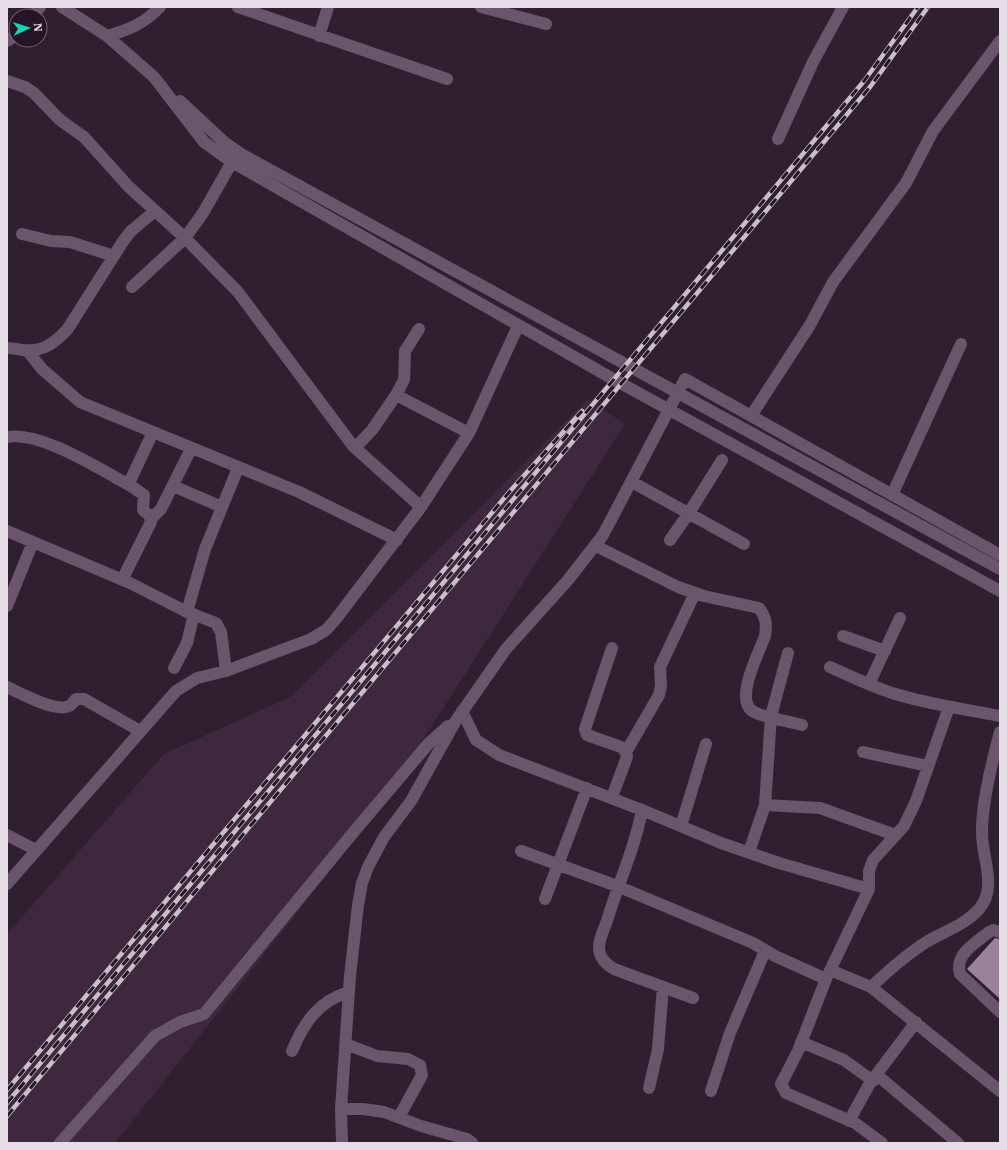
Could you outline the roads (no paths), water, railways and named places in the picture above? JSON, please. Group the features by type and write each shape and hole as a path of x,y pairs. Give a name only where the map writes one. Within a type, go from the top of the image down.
{"street":[{"path":"62,7 107,36 224,142 241,154 1000,569"},
{"path":"107,36 135,27 146,20 160,7"},
{"path":"238,7 447,79"},
{"path":"319,36 328,7"},
{"path":"481,7 546,24"},
{"path":"778,139 813,62 843,7"},
{"path":"751,416 810,326 837,276 906,183 933,131 1000,41"},
{"path":"154,77 204,142 232,162 518,326 1000,591"},
{"path":"7,81 25,87 34,93 60,120 91,143 129,187 185,238 238,292 339,430 355,448 421,507"},
{"path":"132,287 185,238 203,213 232,162"},
{"path":"7,348 36,351 46,348 56,342 67,330 130,231 155,211"},
{"path":"22,234 51,241 70,242 114,256"},
{"path":"7,884 140,731 181,688 197,678 226,671 299,645 326,630 344,610 421,507 468,433 518,326"},
{"path":"355,448 372,430 396,396 404,375 405,351 419,329"},
{"path":"892,495 961,344"},
{"path":"27,350 42,369 80,402 191,449 299,492 397,540"},
{"path":"342,1143 341,1108 349,992 358,905 362,883 368,867 384,837 411,801 460,714 506,649 596,546 632,482 685,379 1000,555"},
{"path":"396,396 468,433"},
{"path":"131,486 132,475 153,432"},
{"path":"7,438 41,442 60,449 131,486 144,495 143,510 151,519"},
{"path":"122,580 150,525 151,519 161,509 191,449"},
{"path":"670,540 689,513 722,460"},
{"path":"174,668 187,643 190,613 200,562 238,468"},
{"path":"632,482 744,544"},
{"path":"173,486 222,507"},
{"path":"7,530 122,580 190,613 211,620 219,627 226,671"},
{"path":"7,606 33,542"},
{"path":"596,546 656,577 695,593 759,608 764,615 766,626 765,636 744,691 748,706 754,712 802,725"},
{"path":"612,797 626,757 626,752 659,695 661,686 660,667 695,593"},
{"path":"870,684 900,618"},
{"path":"843,636 885,651"},
{"path":"612,648 584,729 588,735 621,747 626,752"},
{"path":"749,852 765,805 771,716 788,653"},
{"path":"830,667 870,684 909,698 1000,716"},
{"path":"7,687 39,702 56,706 70,706 76,699 84,699 140,731"},
{"path":"882,1143 864,1128 793,1097 783,1088 782,1084 828,975 869,889 869,872 873,860 909,816 949,707"},
{"path":"460,714 476,740 484,747 499,755 612,797 681,826 779,863 869,889"},
{"path":"60,1143 155,1036 180,1022 204,1014 429,743 460,714"},
{"path":"871,987 916,949 967,921 980,908 987,895 988,868 983,845 982,823 993,760 1000,732"},
{"path":"681,826 706,744"},
{"path":"863,752 928,766"},
{"path":"545,899 587,788"},
{"path":"765,805 820,808 895,835"},
{"path":"642,810 638,836 617,886 599,947 601,956 606,964 614,969 693,998"},
{"path":"7,835 36,850"},
{"path":"521,851 617,886 753,943 765,951 828,975 871,987 916,1022 1000,1092"},
{"path":"1000,932 993,930 989,932 961,956 958,968 960,974 1000,1012"},
{"path":"711,1092 730,1033 765,951"},
{"path":"649,1088 658,1049 663,987"},
{"path":"292,1051 304,1026 315,1012 332,998 349,992"},
{"path":"849,1121 875,1078 916,1022"},
{"path":"801,1042 838,1057 875,1078 958,1143"},
{"path":"346,1044 378,1056 408,1059 420,1065 422,1076 400,1117"},
{"path":"341,1108 372,1110 400,1117 421,1126 467,1139 472,1143"}],"railway":[{"path":"7,1103 864,81 918,7"},
{"path":"7,1116 870,87 928,7"},
{"path":"7,1090 511,490 582,411"}]}
